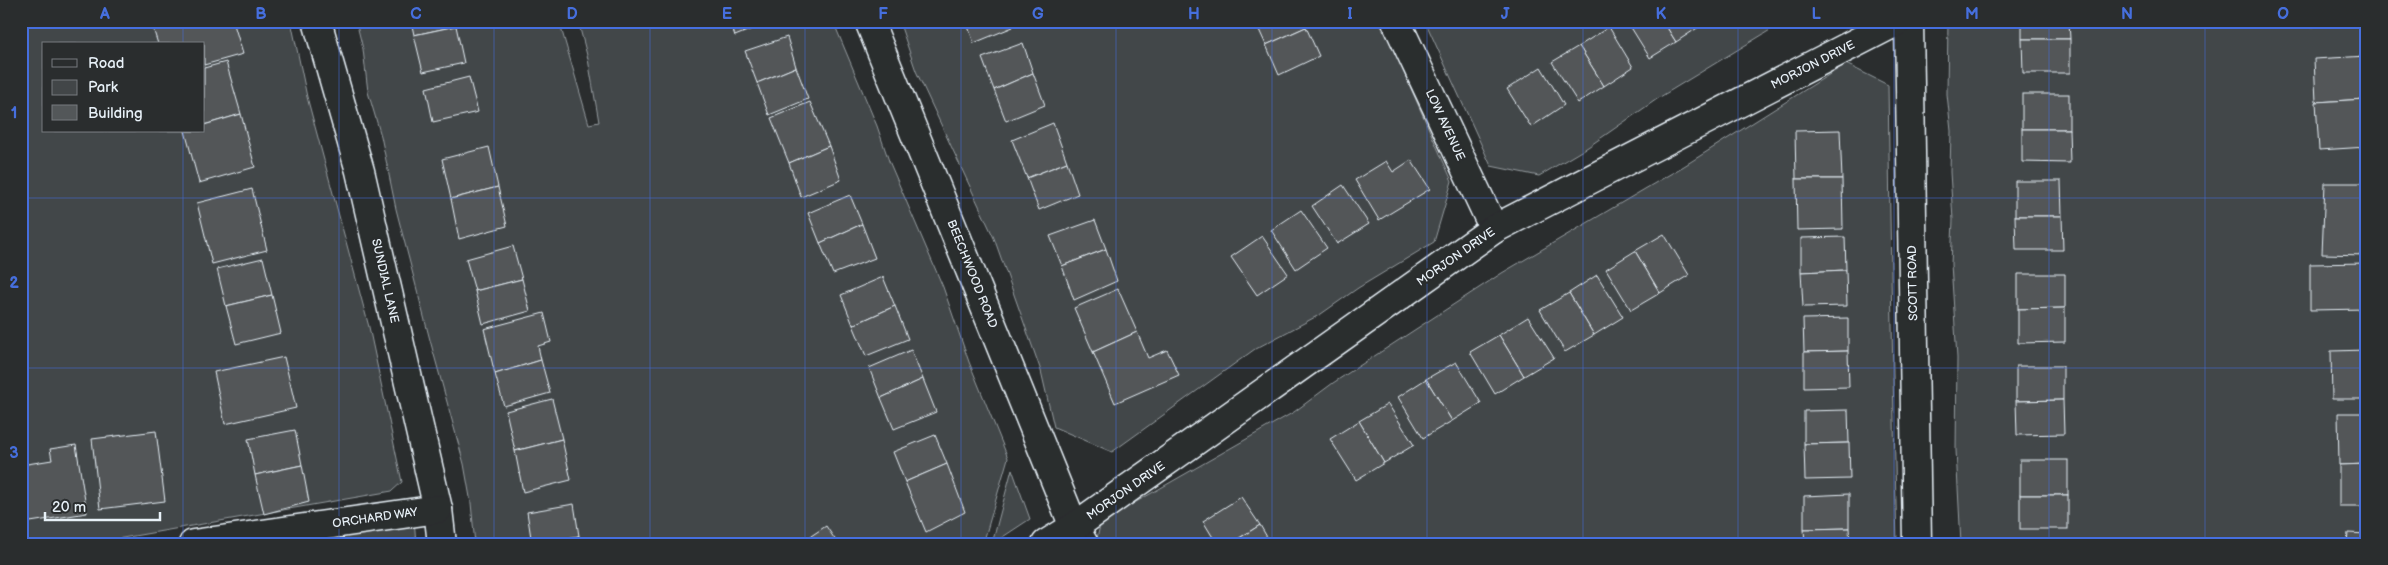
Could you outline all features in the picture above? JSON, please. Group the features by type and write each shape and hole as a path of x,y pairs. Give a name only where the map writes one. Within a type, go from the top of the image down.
{"street":[{"name":"SUNDIAL LANE","path":"316,21 360,171 438,509 442,544"},
{"name":"BEECHWOOD ROAD","path":"869,21 1079,535"},
{"name":"LOW AVENUE","path":"1396,21 1494,229"},
{"name":"MORJON DRIVE","path":"1046,544 1079,535 1494,229 1898,21"},
{"name":"SCOTT ROAD","path":"1910,21 1918,544"},
{"name":"ORCHARD WAY","path":"193,544 438,509"}],"green space":[{"path":"21,21 291,21 307,97 369,327 402,482 392,491 88,544 21,544"},
{"path":"356,21 559,21 589,124 599,122 588,59 578,21 833,21 877,126 889,161 943,287 969,362 1008,458 983,544 475,544 471,503 464,464 396,209 381,136 368,92 363,49"},
{"path":"899,21 1378,21 1389,39 1452,181 1434,242 1358,288 1321,314 1255,349 1112,452 1054,427 1041,371 994,238 916,71"},
{"path":"1425,21 1785,21 1660,97 1588,147 1539,176 1491,166"},
{"path":"1948,21 2367,21 2367,544 1961,544 1956,450 1957,358 1951,264 1953,220 1950,172 1951,131 1947,94"},
{"path":"1846,64 1888,85 1897,544 1096,542 1101,522 1294,412 1333,383 1502,273 1684,166"},
{"path":"1012,469 1030,519 992,544"},
{"path":"414,518 416,544 264,544"}],"building":[{"path":"164,21 233,21 243,54 205,65 205,42 157,42 152,25"},
{"path":"411,21 455,21 456,26 414,35"},
{"path":"730,21 772,21 735,36"},
{"path":"966,21 1011,21 1013,27 974,43"},
{"path":"1255,21 1304,21 1306,27 1266,45"},
{"path":"1627,21 1663,21 1676,42 1650,58"},
{"path":"1663,21 1704,21 1705,23 1676,42"},
{"path":"2022,21 2069,21 2070,39 2022,39"},
{"path":"2307,21 2367,21 2367,23 2308,27"},
{"path":"456,26 464,63 423,72 414,35"},
{"path":"1306,27 1319,56 1279,75 1266,45"},
{"path":"1609,27 1633,67 1604,86 1579,46"},
{"path":"787,37 796,67 757,83 745,51"},
{"path":"2022,39 2070,39 2070,73 2023,73"},
{"path":"1023,43 1033,73 994,90 982,58"},
{"path":"1579,46 1604,86 1578,103 1552,62"},
{"path":"2367,56 2367,80 2364,80 2365,99 2316,102 2314,59"},
{"path":"226,62 241,114 205,125 205,68"},
{"path":"796,67 808,99 769,115 757,83"},
{"path":"1541,67 1564,105 1531,127 1507,89"},
{"path":"1033,73 1045,105 1006,121 994,90"},
{"path":"469,77 478,112 433,122 426,88"},
{"path":"2022,94 2069,94 2069,129 2022,129"},
{"path":"2365,99 2367,147 2319,150 2316,102"},
{"path":"810,102 829,146 789,163 771,118"},
{"path":"241,114 255,167 199,183 185,132 205,132 205,125"},
{"path":"1053,123 1067,162 1027,178 1012,140"},
{"path":"2022,129 2069,129 2070,163 2022,162"},
{"path":"1840,130 1842,179 1796,179 1795,131"},
{"path":"829,146 841,180 801,197 789,163"},
{"path":"489,147 498,187 451,199 442,159"},
{"path":"1411,160 1430,189 1379,220 1355,180 1386,161 1393,172"},
{"path":"1067,162 1078,194 1039,210 1027,178"},
{"path":"1796,179 1842,179 1843,229 1797,230"},
{"path":"2015,181 2061,181 2062,216 2015,216"},
{"path":"2325,183 2367,183 2367,255 2322,254"},
{"path":"1343,185 1369,224 1337,244 1312,206"},
{"path":"498,187 507,226 459,239 451,199"},
{"path":"252,189 267,250 212,264 197,203"},
{"path":"850,195 862,224 820,243 808,213"},
{"path":"1301,210 1327,248 1296,269 1271,230"},
{"path":"2015,216 2062,216 2063,250 2016,250"},
{"path":"1095,220 1106,249 1062,266 1050,236"},
{"path":"862,224 875,258 833,274 820,243"},
{"path":"1664,234 1689,275 1660,293 1635,251"},
{"path":"1262,236 1288,274 1257,295 1231,257"},
{"path":"1845,237 1846,270 1801,272 1801,238"},
{"path":"513,246 522,279 475,291 466,259"},
{"path":"1106,249 1117,281 1074,300 1062,266"},
{"path":"1635,251 1660,293 1631,310 1606,269"},
{"path":"263,258 272,295 226,306 217,269"},
{"path":"2367,263 2367,309 2310,310 2310,264"},
{"path":"1846,270 1847,306 1803,307 1801,272"},
{"path":"2018,274 2065,274 2065,308 2018,309"},
{"path":"1597,275 1623,317 1594,335 1569,293"},
{"path":"883,277 895,306 853,325 841,295"},
{"path":"522,279 530,311 483,324 475,291"},
{"path":"1118,289 1137,332 1093,352 1074,308"},
{"path":"1569,293 1594,335 1565,352 1540,310"},
{"path":"272,295 281,333 236,344 226,306"},
{"path":"895,306 908,339 866,356 853,325"},
{"path":"2065,308 2065,342 2018,343 2018,309"},
{"path":"544,313 551,342 538,346 541,360 495,374 484,329"},
{"path":"1528,317 1554,358 1524,376 1499,335"},
{"path":"1848,318 1848,351 1804,352 1803,319"},
{"path":"1137,332 1148,358 1167,350 1179,375 1115,403 1093,352"},
{"path":"1499,335 1524,376 1495,394 1470,352"},
{"path":"911,350 923,379 881,398 869,368"},
{"path":"2367,350 2367,399 2332,399 2331,351"},
{"path":"1848,351 1849,387 1804,388 1804,352"},
{"path":"284,357 296,408 225,424 214,372"},
{"path":"541,360 550,393 504,406 495,374"},
{"path":"1456,362 1481,403 1452,421 1426,379"},
{"path":"2016,366 2063,366 2063,400 2016,401"},
{"path":"923,379 936,412 894,429 881,398"},
{"path":"1426,379 1452,421 1423,438 1398,397"},
{"path":"552,399 562,439 515,451 506,411"},
{"path":"2063,400 2064,434 2017,435 2016,401"},
{"path":"1388,404 1414,445 1384,463 1359,421"},
{"path":"1848,410 1849,443 1804,444 1804,411"},
{"path":"2338,413 2367,413 2367,464 2339,465"},
{"path":"1359,421 1384,463 1356,480 1330,439"},
{"path":"295,430 302,465 255,475 248,439"},
{"path":"156,431 165,501 100,509 92,439"},
{"path":"935,435 947,464 905,482 893,452"},
{"path":"562,439 571,480 523,492 515,451"},
{"path":"1849,443 1850,479 1805,480 1804,444"},
{"path":"76,445 87,513 24,523 21,504 21,465 52,460 50,449"},
{"path":"2020,460 2068,460 2068,495 2020,495"},
{"path":"947,464 965,512 926,532 905,482"},
{"path":"2367,464 2367,506 2339,506 2339,465"},
{"path":"302,465 309,502 264,514 255,475"},
{"path":"1849,494 1849,528 1804,529 1804,496"},
{"path":"2020,495 2068,495 2068,529 2020,529"},
{"path":"1241,497 1260,525 1230,544 1217,544 1203,521"},
{"path":"574,504 579,536 532,544 527,512"},
{"path":"1260,525 1271,544 1230,544"},
{"path":"826,526 838,544 799,544"},
{"path":"1849,528 1850,544 1805,544 1804,529"},
{"path":"2348,533 2367,534 2367,544 2347,544"},
{"path":"579,536 581,544 532,544"}]}
